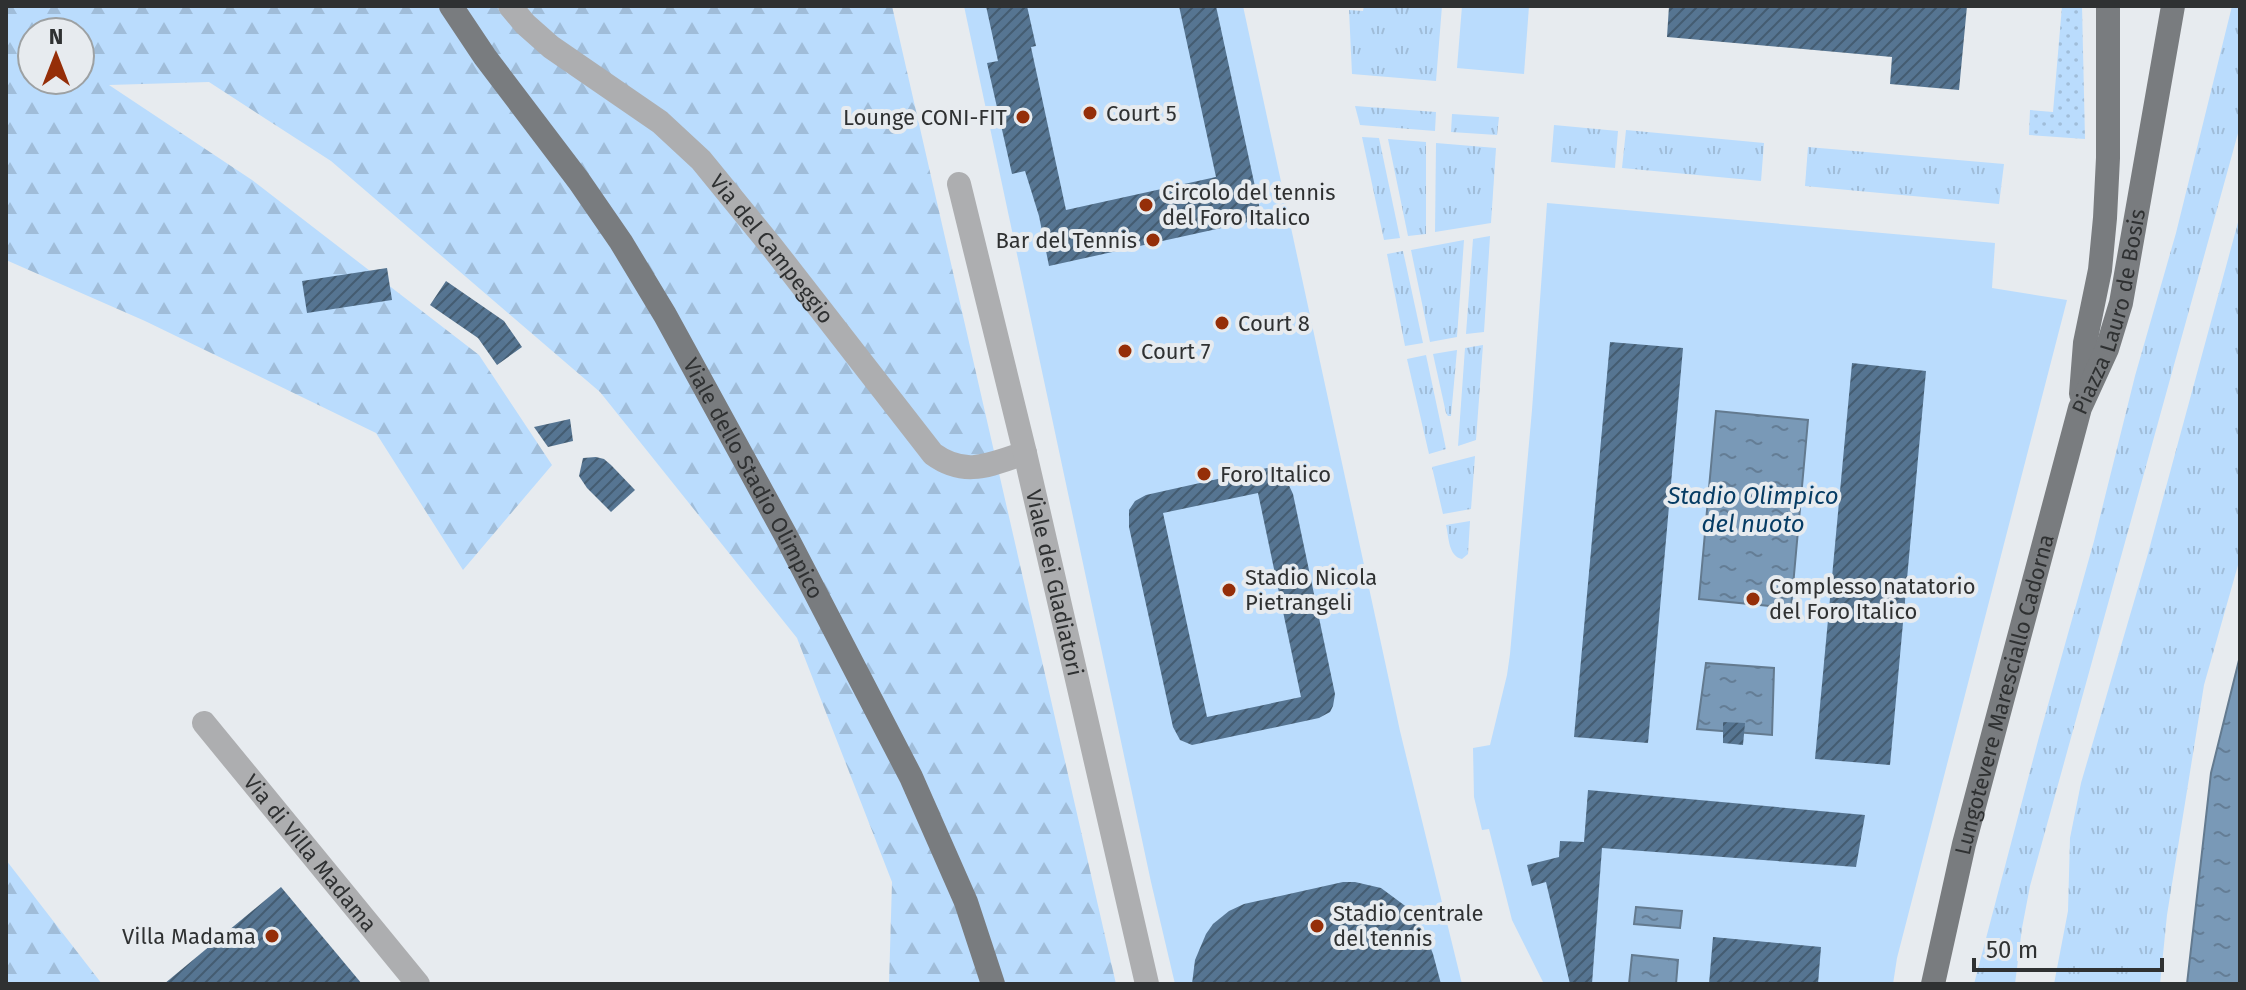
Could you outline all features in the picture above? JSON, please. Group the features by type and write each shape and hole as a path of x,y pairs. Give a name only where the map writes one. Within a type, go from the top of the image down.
{"main road":[{"name":"Viale dello Stadio Olimpico","path":"451,6 485,57 610,225 665,315 791,545 911,777 966,902 993,984"},
{"name":"Piazza Lauro de Bosis","path":"2080,408 2085,343 2100,270 2105,218 2108,6"},
{"name":"Piazza Lauro de Bosis","path":"2080,408 2107,349 2121,303 2173,6"},
{"name":"Lungotevere Maresciallo Cadorna","path":"1933,984 1964,844 2080,408"}],"street":[{"name":"Via del Campeggio","path":"510,6 551,47 660,122 701,160 933,454 948,463 968,468 987,466 1025,453"},
{"name":"Viale dei Gladiatori","path":"959,184 1025,453 1147,984"},
{"name":"Via di Villa Madama","path":"204,723 418,984"}],"green space":[{"path":"6,6 892,6 1116,984 889,984 892,882 797,638 600,392 331,161 209,82 109,85 252,180 479,355 552,465 463,570 376,433 145,321 6,260"},
{"name":"Foro Italico","path":"964,6 1243,6 1400,731 1462,984 1175,984"},
{"path":"1364,6 1442,6 1436,81 1352,74 1349,10 1363,11"},
{"path":"1462,6 1529,6 1524,74 1457,68"},
{"path":"2062,6 2082,6 2085,139 2029,135 2030,110 2053,112"},
{"path":"2232,6 2240,6 2240,126 2030,886 2015,984 1974,984 2094,541 2135,376 2176,233"},
{"path":"1355,106 1436,112 1435,131 1360,125"},
{"path":"1452,114 1499,117 1497,135 1451,132"},
{"path":"1554,125 1618,131 1615,168 1551,162"},
{"path":"1626,130 1764,143 1761,181 1622,168"},
{"path":"1362,137 1379,138 1400,238 1384,240"},
{"path":"1388,139 1426,142 1426,234 1408,236"},
{"path":"1436,143 1496,148 1491,223 1435,232"},
{"path":"1808,147 2004,164 1999,204 1805,186"},
{"name":"Complesso natatorio del Foro Italico","path":"1547,203 1995,243 1992,288 2067,300 1897,958 1893,984 1544,984 1512,920 1489,829 1482,830 1474,797 1473,748 1490,745 1510,654"},
{"path":"2240,215 2240,558 2204,685 2167,915 2160,984 2054,984 2068,911 2070,838 2081,783 2147,557"},
{"path":"1490,236 1484,332 1466,334 1473,239"},
{"path":"1464,240 1457,337 1430,342 1411,250"},
{"path":"1403,251 1423,343 1405,346 1387,254"},
{"path":"1483,345 1476,440 1458,446 1465,348"},
{"path":"1457,350 1451,416 1448,416 1433,354"},
{"path":"1426,355 1446,449 1429,454 1407,359"},
{"path":"1475,456 1471,509 1443,514 1432,467"},
{"path":"1470,521 1468,554 1462,559 1452,550 1446,525"},
{"path":"6,860 102,984 6,984"}],"water":[{"name":"Stadio Olimpico del nuoto","path":"1716,411 1808,420 1791,608 1699,599"},
{"path":"2240,656 2240,984 2187,984 2211,773"},
{"path":"1706,663 1774,668 1772,735 1697,729"},
{"path":"1636,907 1682,911 1680,928 1634,924"},
{"path":"1632,955 1678,960 1676,984 1629,984"}],"building":[{"path":"986,6 1027,6 1036,46 1031,47 1066,210 1216,177 1179,6 1216,6 1262,219 1049,266 1039,216 1025,171 1012,174 987,63 998,61"},
{"path":"1669,6 1967,6 1959,90 1890,84 1892,57 1667,37"},
{"path":"387,268 392,300 307,313 302,281"},
{"path":"446,281 504,321 522,347 497,365 478,338 430,305"},
{"path":"1610,342 1683,348 1648,743 1574,737"},
{"path":"1852,363 1926,371 1890,765 1815,759"},
{"path":"570,419 573,441 548,447 534,427"},
{"path":"583,458 604,459 635,490 611,512 579,476"},
{"path":"1267,468 1285,477 1293,494 1335,694 1330,712 1319,718 1192,745 1180,740 1173,727 1129,527 1129,510 1135,501 1146,495","holes":["1258,493 1301,697 1207,717 1163,513"]},
{"path":"1723,722 1745,723 1743,745 1723,743"},
{"path":"1588,790 1865,815 1856,867 1602,848 1592,984 1570,984 1546,882 1532,886 1527,865 1559,857 1560,841 1584,842"},
{"name":"Stadio centrale del tennis","path":"1343,882 1381,888 1408,908 1426,936 1441,984 1192,984 1195,960 1206,934 1229,911 1244,904"},
{"name":"Villa Madama","path":"281,887 362,984 164,984"},
{"path":"1713,937 1821,947 1818,984 1709,984"}],"place":[{"name":"Court 5","path":"1090,113"},
{"name":"Lounge CONI-FIT","path":"1023,117"},
{"name":"Circolo del tennis del Foro Italico","path":"1146,205"},
{"name":"Bar del Tennis","path":"1153,240"},
{"name":"Court 8","path":"1222,323"},
{"name":"Court 7","path":"1125,351"},
{"name":"Foro Italico","path":"1204,474"},
{"name":"Stadio Nicola Pietrangeli","path":"1229,590"},
{"name":"Complesso natatorio del Foro Italico","path":"1753,599"},
{"name":"Stadio centrale del tennis","path":"1317,926"},
{"name":"Villa Madama","path":"272,936"}]}
